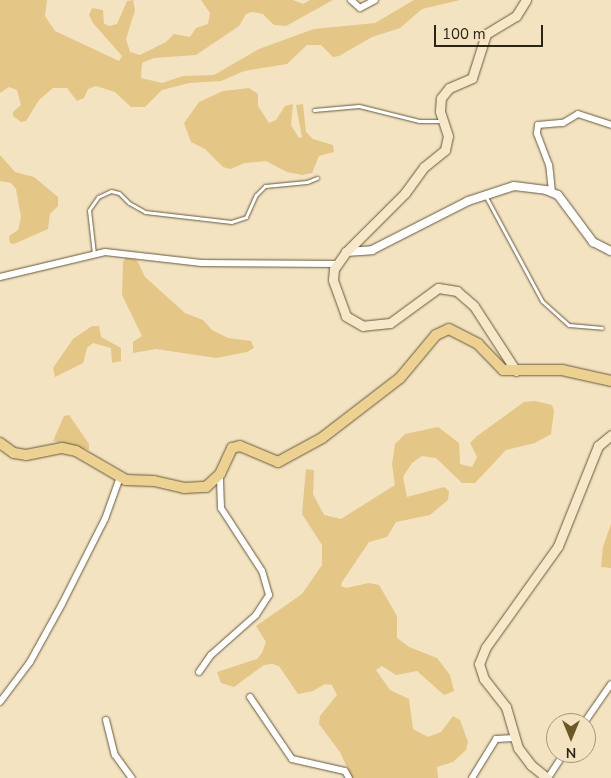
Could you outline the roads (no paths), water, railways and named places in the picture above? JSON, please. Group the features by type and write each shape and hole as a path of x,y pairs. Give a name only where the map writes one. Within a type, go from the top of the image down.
{"main road":[{"path":"516,371 474,306 457,291 446,288 430,292 390,322 363,326 353,321 341,308 333,280 336,264 346,252 405,193 424,167 445,150 448,136 443,120 441,98 449,88 472,78 486,34 516,16 526,0"},
{"path":"0,443 14,453 26,455 62,448 76,451 120,477 196,489 206,487 220,474 232,448 240,446 278,462 322,438 400,378 442,330 459,333 478,344 498,367 516,371 562,370 611,381"},
{"path":"548,778 523,756 514,738 506,707 480,671 481,656 558,546 598,446 611,435"}],"street":[{"path":"351,0 360,8 375,0"},
{"path":"552,192 550,165 537,133 538,125 563,123 578,114 611,125"},
{"path":"346,252 372,250 484,194 514,186 552,192 563,199 592,242 611,251"},
{"path":"0,277 47,268 94,254 144,254 219,264 336,264"},
{"path":"199,672 211,655 256,615 269,595 262,571 221,508 220,474"},
{"path":"0,702 30,662 62,604 105,519 120,477"},
{"path":"591,713 611,684"},
{"path":"250,697 292,759 345,771 350,778"},
{"path":"106,720 115,754 132,778"},
{"path":"472,778 496,738 514,738"},
{"path":"548,778 558,763"}],"lane":[{"path":"314,110 359,106 419,121 443,120"},
{"path":"94,254 90,210 98,197 111,191 119,192 129,203 145,212 232,222 246,216 256,195 265,186 307,182 317,178"},
{"path":"484,194 542,301 569,325 602,328"}]}
